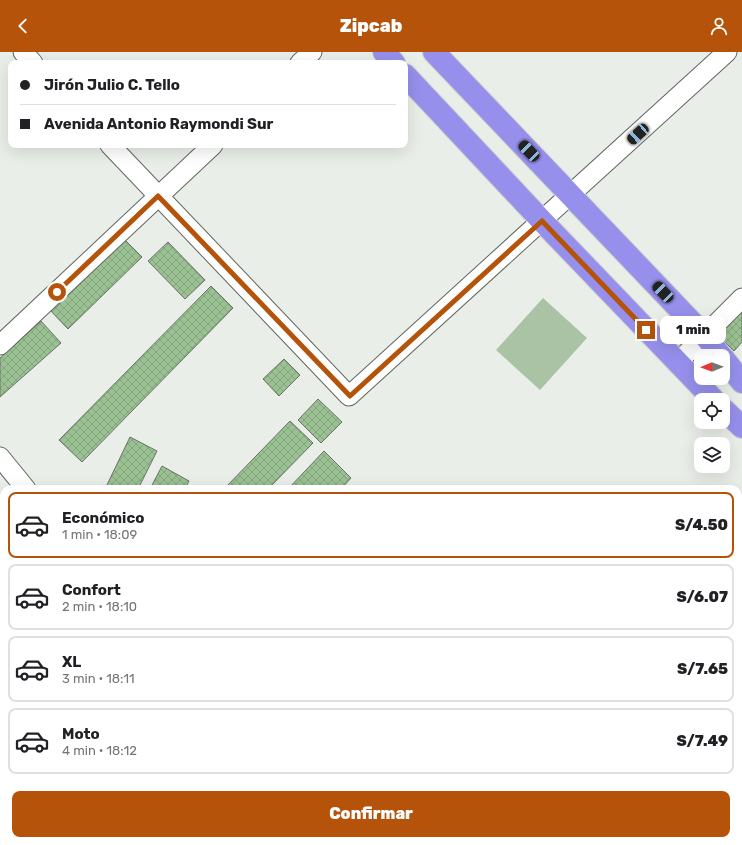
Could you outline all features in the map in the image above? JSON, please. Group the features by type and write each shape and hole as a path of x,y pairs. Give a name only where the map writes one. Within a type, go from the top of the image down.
{"highway":[{"path":"384,52 391,60"},
{"path":"434,52 705,336 715,349"},
{"path":"408,78 707,393"},
{"path":"730,367 742,382"},
{"path":"730,416 742,427"}],"street":[{"path":"23,52 30,60"},
{"path":"303,60 312,52"},
{"path":"113,148 350,396 727,52"},
{"path":"0,345 210,148"},
{"path":"677,363 742,298"},
{"path":"0,457 23,485"}],"green space":[{"path":"543,298 587,338 540,390 496,350"}],"building":[{"path":"122,237 142,257 68,329 49,309"},
{"path":"168,242 205,280 185,299 148,261"},
{"path":"211,286 233,308 82,462 59,440"},
{"path":"742,304 742,342 734,351 714,331"},
{"path":"41,321 61,343 0,397 0,358"},
{"path":"284,359 300,375 279,396 263,379"},
{"path":"318,399 342,422 321,443 298,420"},
{"path":"290,421 313,443 272,485 228,485"},
{"path":"130,437 157,451 140,485 107,485"},
{"path":"324,451 351,478 345,485 292,485"},
{"path":"162,466 189,481 187,485 152,485"}],"route":[{"path":"57,292 158,196 350,396 542,221 646,330"}]}
